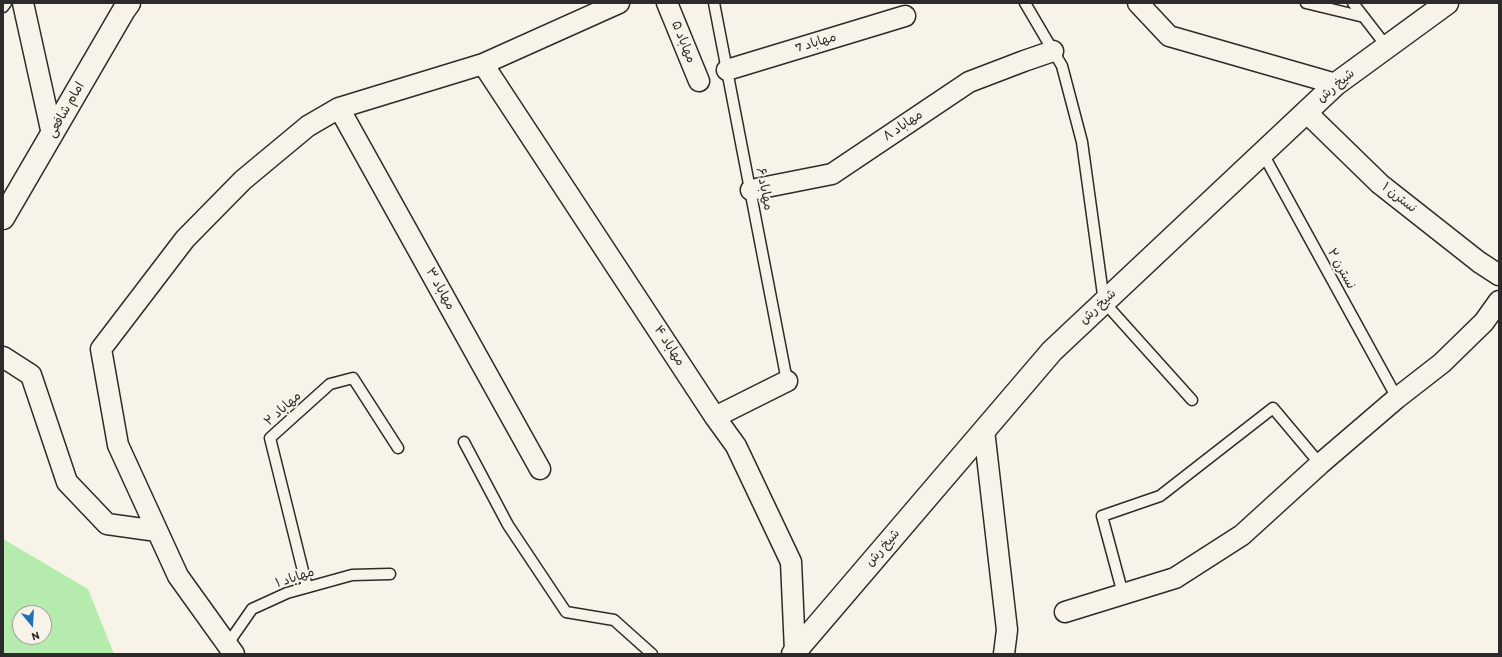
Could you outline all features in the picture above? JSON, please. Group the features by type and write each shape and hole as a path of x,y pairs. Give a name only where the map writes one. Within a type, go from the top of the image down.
{"street":[{"path":"23,3 52,134"},
{"name":"امام شافعی","path":"3,218 124,10 130,3"},
{"path":"231,649 178,576 118,446 100,349 185,239 243,180 308,126 339,108 482,64 619,3"},
{"name":"مهاباد ۵","path":"667,3 699,81"},
{"path":"1138,3 1169,36 1336,84"},
{"name":"شیخ رش","path":"794,653 1052,350 1336,84 1447,3"},
{"name":"مهاباد 7","path":"727,70 905,16"},
{"name":"مهاباد ۸","path":"750,190 832,174 969,82 1053,51"},
{"name":"مهاباد ۴","path":"482,64 715,417 736,446 791,562 794,653"},
{"name":"مهاباد ۳","path":"339,108 540,469"},
{"name":"نسترن ۱","path":"1306,112 1380,184 1479,262 1499,275"},
{"path":"1065,612 1175,578 1242,535 1320,464 1397,398 1442,364 1484,322 1499,301"},
{"path":"3,357 31,375 67,482 107,524 157,531"},
{"path":"715,417 787,381"},
{"path":"984,430 1007,630 1004,654"}],"lane":[{"path":"3,7 6,3"},
{"name":"مهاباد ۶","path":"714,3 787,381"},
{"path":"1025,3 1062,66 1082,142 1104,302 1192,400"},
{"path":"1306,3 1364,18"},
{"path":"1353,3 1387,47"},
{"name":"نسترن ۲","path":"1262,152 1397,398"},
{"name":"مهاباد ۲","path":"307,587 270,438 330,384 353,378 398,448"},
{"path":"1122,594 1102,516 1160,496 1272,408 1320,464"},
{"path":"464,442 508,526 566,612 614,620 652,654"},
{"name":"مهاباد ۱","path":"231,649 252,609 287,593 352,575 390,574"}],"green space":[{"path":"3,539 88,589 114,654 3,654"}]}
